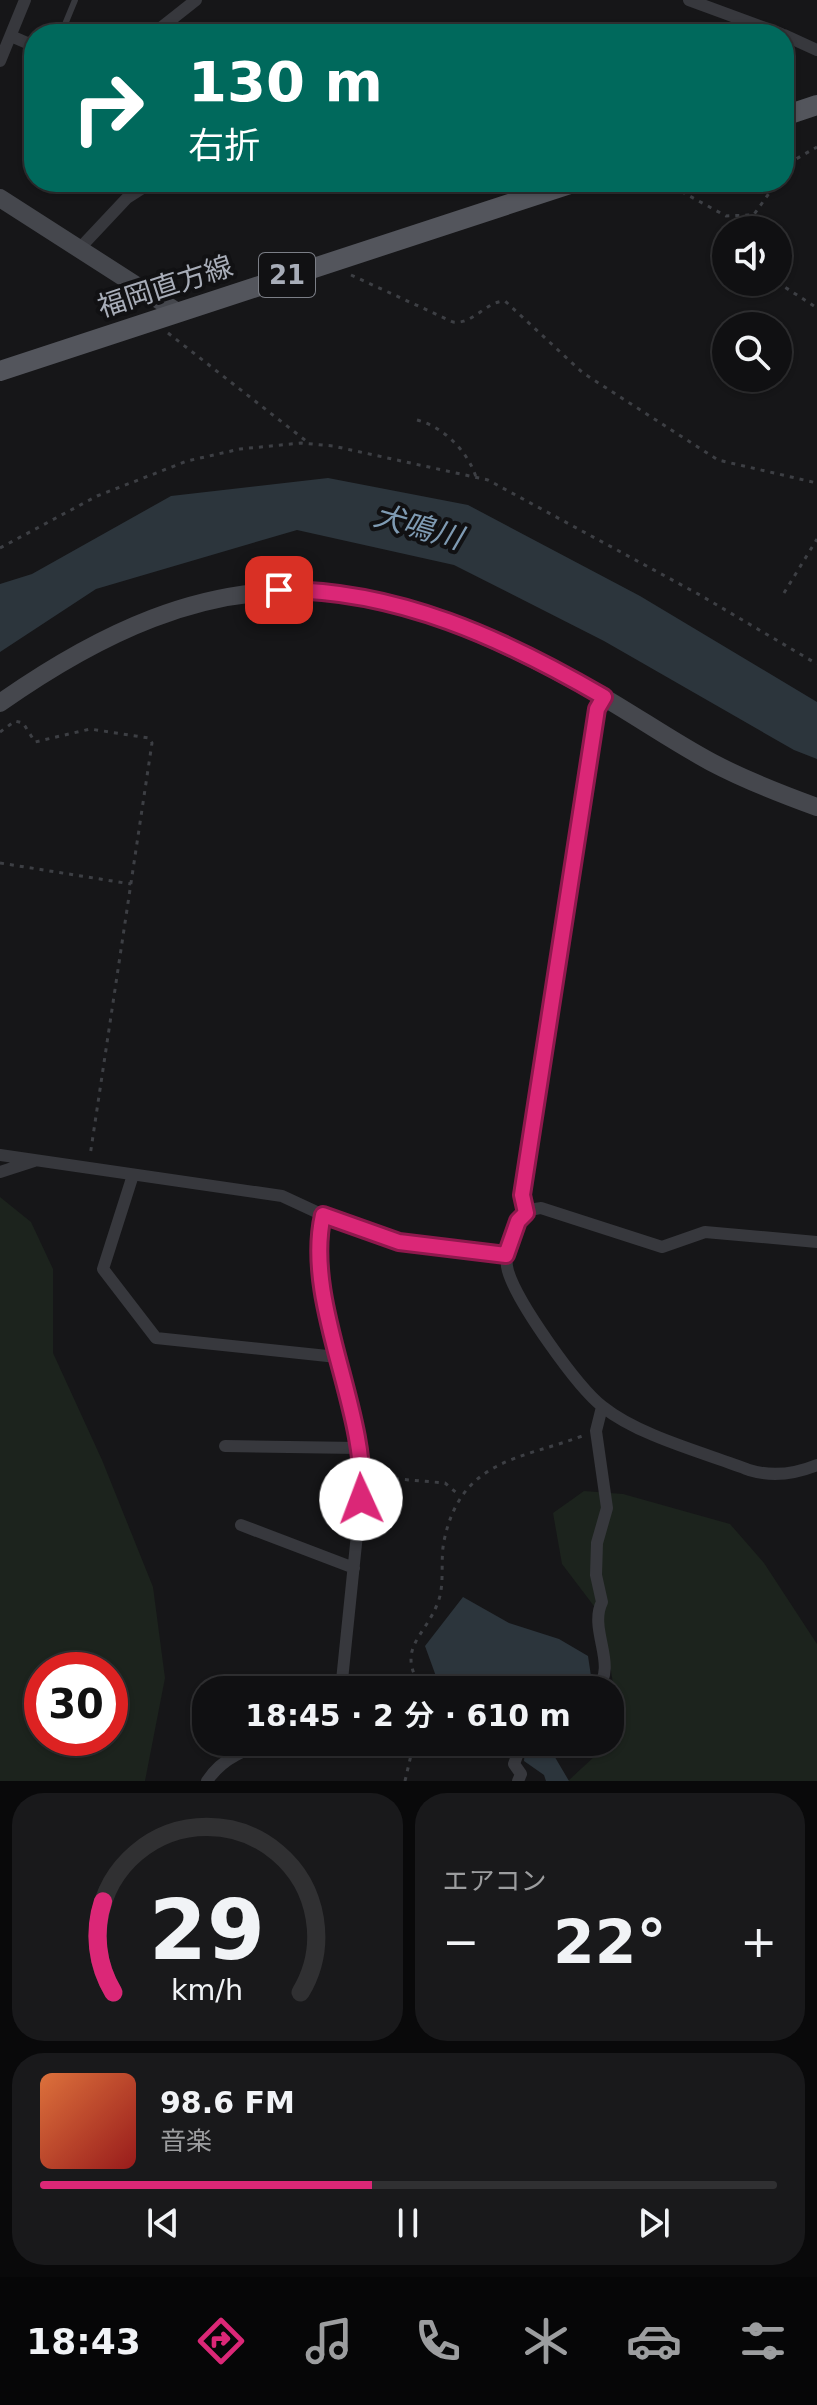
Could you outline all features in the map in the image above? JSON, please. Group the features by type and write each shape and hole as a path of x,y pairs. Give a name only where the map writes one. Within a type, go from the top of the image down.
{"main road":[{"path":"794,113 817,105"},
{"name":"福岡直方線","path":"0,371 545,192"}],"street":[{"path":"0,61 25,0"},
{"path":"166,24 196,0"},
{"path":"689,0 753,24"},
{"path":"11,36 24,42"},
{"path":"794,40 817,50"},
{"path":"80,248 136,192"},
{"path":"0,198 176,311"},
{"path":"0,703 96,644 180,607 262,590 328,592 433,616 515,649 604,697 711,762 817,807"},
{"path":"526,1213 522,1195 597,709 604,697"},
{"path":"0,1155 282,1196 323,1215 399,1242 506,1255"},
{"path":"0,1172 37,1160"},
{"path":"133,1175 103,1269 156,1338 337,1357"},
{"path":"817,1242 705,1232 662,1247 541,1208 526,1213 518,1221 506,1255 514,1283 549,1342 602,1407 646,1431 749,1470 764,1474 800,1472 817,1465"},
{"path":"323,1215 317,1242 337,1357 363,1476 342,1676"},
{"path":"602,1407 596,1431 607,1508 597,1543 596,1575 602,1602 597,1613 605,1676"},
{"path":"225,1446 358,1448"},
{"path":"241,1525 354,1568"},
{"path":"207,1781 214,1771 235,1756"},
{"path":"517,1756 514,1764 521,1774 518,1781"}],"lane":[{"path":"65,24 75,0"}],"path":[{"path":"794,162 817,147"},
{"path":"682,192 726,216 750,215 769,192"},
{"path":"333,260 344,271 453,322 461,323 497,301 505,301 583,373 718,460 817,483"},
{"path":"792,292 817,308"},
{"path":"155,318 164,331 311,444"},
{"path":"417,420 431,424 470,457 476,477"},
{"path":"0,548 97,496 158,471 240,449 311,444 411,461 476,477 700,595 817,664"},
{"path":"784,593 817,539"},
{"path":"0,732 15,721 23,723 35,742 90,729 149,738 152,743 88,1168"},
{"path":"0,863 131,884"},
{"path":"418,1676 410,1654 415,1638 437,1605 443,1545 450,1515 460,1496 478,1475 496,1465 596,1431"},
{"path":"363,1476 445,1483 460,1496"},
{"path":"405,1781 411,1756"}],"shaded area":[{"path":"0,1197 31,1222 53,1269 53,1353 102,1460 153,1587 165,1678 145,1781 0,1781"},
{"path":"584,1491 623,1494 730,1524 764,1563 817,1644 817,1781 568,1781 595,1756 624,1756 624,1676 612,1676 603,1618 562,1564 553,1513"}],"water":[{"name":"犬鳴川","path":"328,478 468,505 640,596 817,702 817,759 794,750 604,641 454,565 297,530 96,589 0,652 0,584 32,574 171,496"},
{"path":"463,1597 509,1623 559,1639 588,1656 591,1676 436,1676 425,1646"},
{"path":"524,1756 554,1756 569,1781 546,1781 544,1775 524,1761"}],"route":[{"path":"279,590 328,592 367,598 433,616 515,649 604,697 597,709 522,1195 526,1213 518,1221 506,1255 399,1242 323,1215 317,1242 337,1357 363,1476 361,1499"}]}
